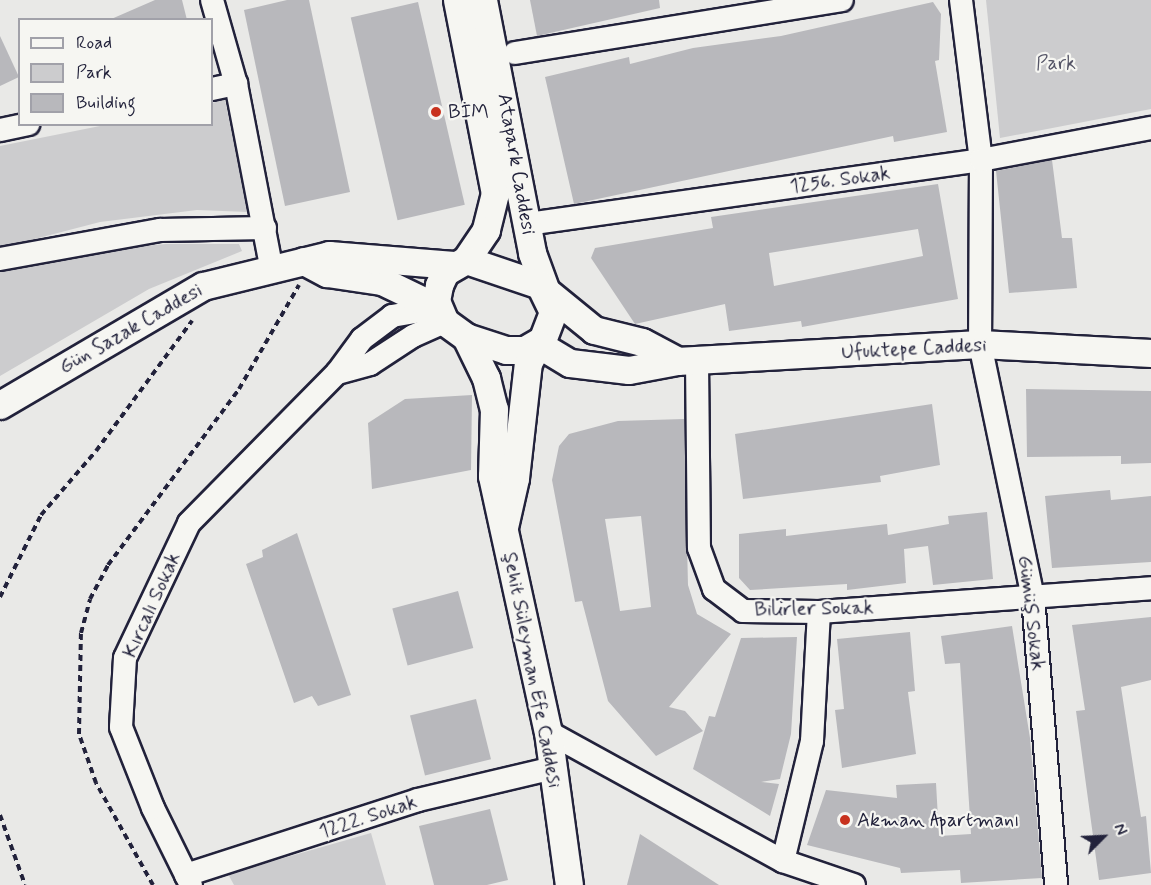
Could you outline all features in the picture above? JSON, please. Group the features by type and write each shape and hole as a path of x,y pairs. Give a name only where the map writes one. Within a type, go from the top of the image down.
{"street":[{"path":"212,0 236,84 271,266"},
{"path":"450,322 439,285 486,230 495,193 457,0"},
{"name":"Atapark Caddesi","path":"483,0 527,224 552,305 551,326 528,363 515,478 504,527"},
{"path":"515,53 842,0"},
{"name":"Gümüş Sokak","path":"961,0 981,160 980,344 1033,597 1056,885"},
{"path":"213,89 236,84"},
{"path":"0,130 19,126"},
{"name":"1256. Sokak","path":"527,224 981,160 1151,128"},
{"path":"0,259 160,230 265,228"},
{"name":"Gün Sazak Caddesi","path":"0,405 202,286 271,266 329,255 460,262"},
{"path":"304,261 327,273 382,281 450,322 506,350 538,344"},
{"path":"460,262 528,278 594,330 642,342 687,361"},
{"name":"Kırcalı Sokak","path":"189,880 153,808 121,727 125,658 189,523 338,373 362,339 392,316 450,322"},
{"name":"Şehit Süleyman Efe Caddesi","path":"450,322 486,378 494,409 492,477 548,732 569,885"},
{"name":"Ufuktepe Caddesi","path":"538,344 570,363 629,370 687,361 980,344 1151,353"},
{"name":"Bilirler Sokak","path":"687,361 699,548 714,589 743,611 819,612 1151,588"},
{"path":"783,861 812,741 819,612"},
{"path":"548,732 783,861 853,885"},
{"name":"1222. Sokak","path":"189,880 418,800 553,768"}],"path":[{"path":"0,597 41,515 190,326 202,286"},
{"path":"0,815 25,885"}],"green space":[{"name":"Park","path":"986,0 1151,0 1151,109 1000,138"},
{"path":"225,100 248,212 197,210 100,222 0,248 0,146 100,126 213,126 213,103"},
{"path":"166,244 239,244 242,251 149,289 0,376 0,272 110,249"},
{"path":"371,833 386,885 234,885 228,874"}],"building":[{"path":"155,0 182,0 186,18 114,18"},
{"path":"287,0 309,0 350,192 285,206 244,10"},
{"path":"530,0 659,0 660,8 537,36"},
{"path":"418,2 465,205 398,220 351,18"},
{"path":"933,2 941,14 939,60 935,61 947,132 894,142 893,136 574,204 545,77 629,57 630,64 693,48 781,36"},
{"path":"0,36 18,77 0,86"},
{"path":"1052,160 1062,238 1072,238 1077,288 1009,293 996,171"},
{"path":"938,184 958,299 802,327 801,321 729,331 725,304 635,324 591,258 595,248 713,228 711,217","holes":["918,229 923,256 774,286 769,253"]},
{"path":"1026,389 1151,391 1151,463 1121,464 1121,456 1027,457"},
{"path":"472,395 471,470 372,489 368,423 405,399"},
{"path":"932,404 940,465 880,476 881,482 743,499 735,434"},
{"path":"684,419 688,585 697,614 731,634 669,707 685,711 703,731 656,756 608,701 582,601 575,602 552,480 559,446 569,434 618,421","holes":["641,516 651,607 620,611 605,519"]},
{"path":"1110,490 1111,500 1151,496 1151,562 1052,568 1045,496"},
{"path":"987,512 993,579 933,585 928,546 904,549 906,583 847,590 847,584 750,590 739,578 739,534 786,529 786,536 887,524 888,535 949,524 948,516"},
{"path":"297,533 351,695 318,706 312,696 294,703 246,564 263,557 262,550"},
{"path":"458,591 473,648 408,666 392,609"},
{"path":"1151,617 1151,680 1121,687 1141,817 1146,816 1151,873 1099,880 1076,711 1085,710 1072,625"},
{"path":"1012,626 1030,738 1042,878 961,883 960,870 901,873 900,868 807,845 826,790 897,798 896,785 936,783 939,836 971,834 960,663 945,664 941,636"},
{"path":"910,632 915,691 908,692 916,754 842,768 835,710 844,709 837,639"},
{"path":"797,637 791,734 780,779 761,782 779,784 770,816 693,769 709,716 715,717 741,638"},
{"path":"476,699 491,759 425,776 410,715"},
{"path":"490,809 508,880 487,885 434,885 419,826"},
{"path":"640,834 719,885 627,885"}],"place":[{"name":"BİM","path":"436,112"},
{"name":"Akman Apartmanı","path":"845,820"}]}
